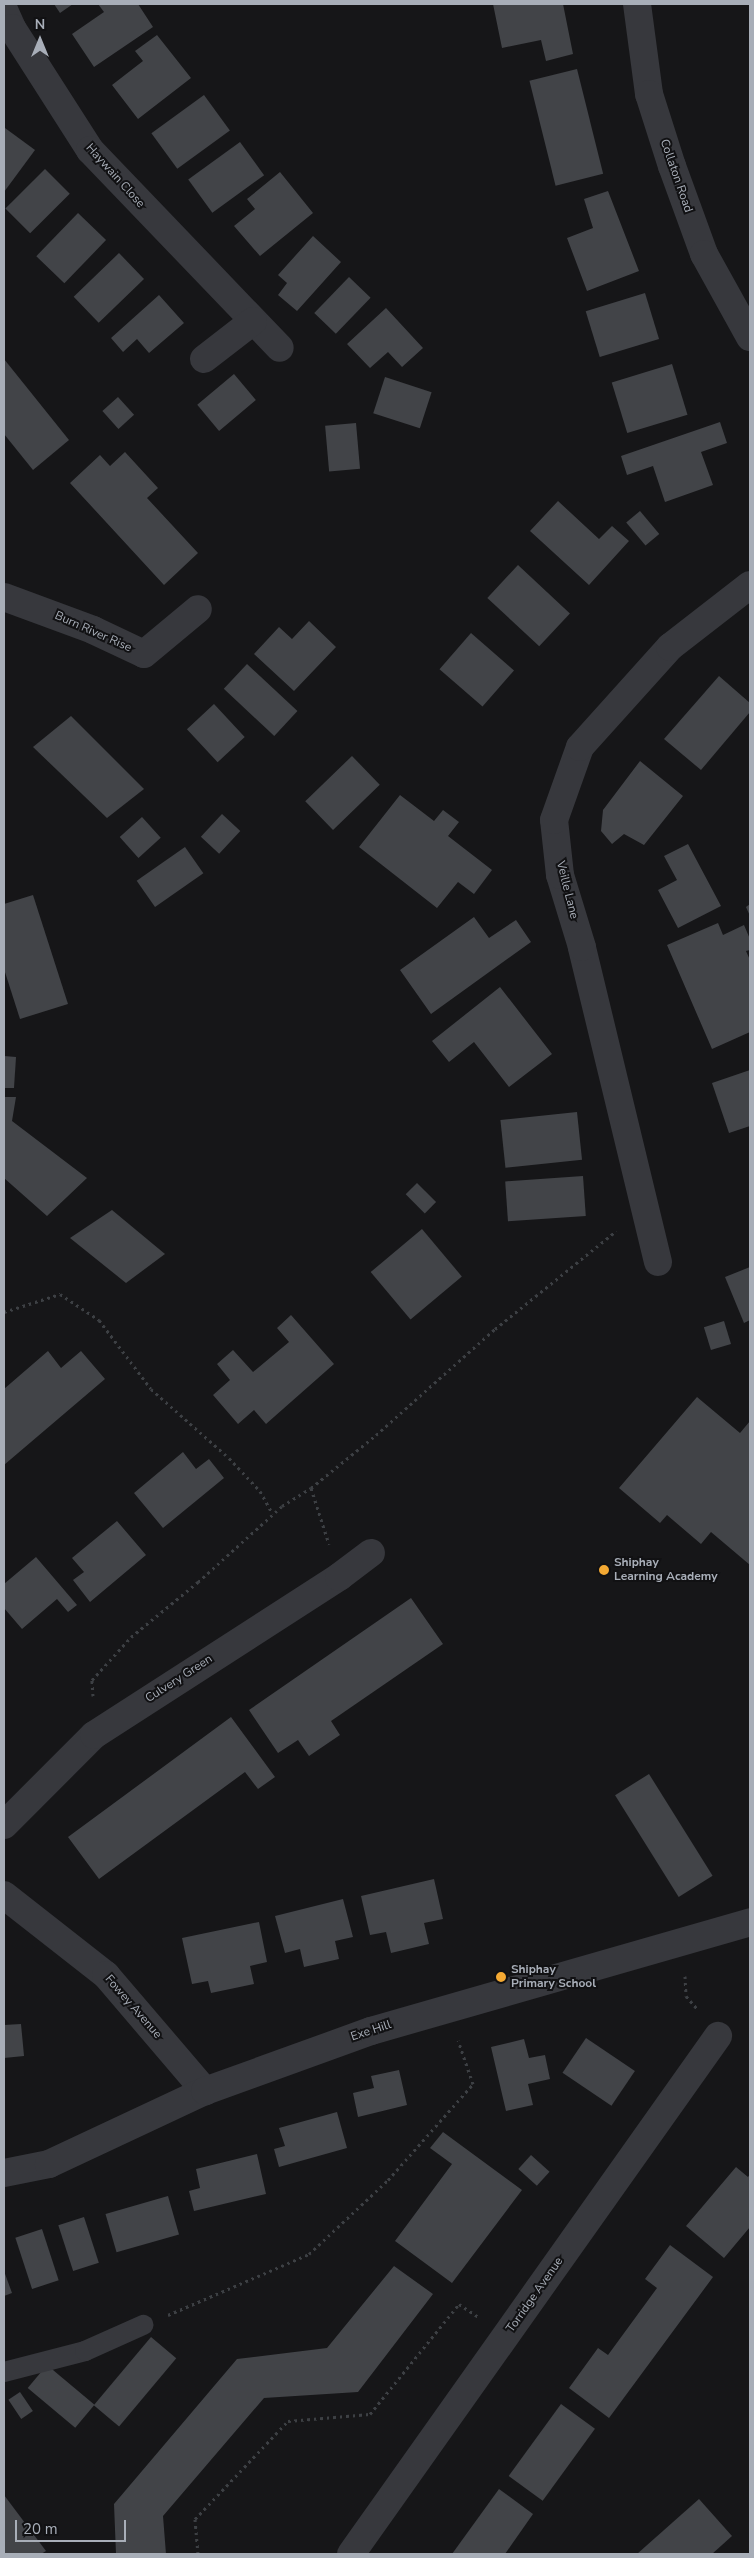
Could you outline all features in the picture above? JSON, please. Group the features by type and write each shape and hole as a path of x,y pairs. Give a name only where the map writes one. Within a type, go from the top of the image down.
{"street":[{"name":"Collaton Road","path":"637,4 649,94 672,166 704,254 750,338"},
{"name":"Haywain Close","path":"4,10 90,150 280,348"},
{"path":"204,359 253,321"},
{"name":"Veille Lane","path":"658,1262 644,1209 621,1100 560,875 554,820 580,747 670,648 750,585"},
{"name":"Burn River Rise","path":"4,597 93,630 144,654 198,609"},
{"name":"Culvery Green","path":"4,1825 94,1735 340,1577 371,1553"},
{"name":"Fowey Avenue","path":"4,1895 106,1975 205,2091"},
{"name":"Exe Hill","path":"4,2173 49,2164 205,2091 371,2030 750,1922"},
{"name":"Torridge Avenue","path":"351,2554 718,2036"}],"lane":[{"path":"4,2372 85,2351 143,2325"}],"path":[{"path":"94,1735 92,1680 131,1637 198,1582 273,1514 312,1488 495,1329 644,1209"},
{"path":"4,1312 60,1294 98,1320 151,1389 229,1458 260,1491 273,1514"},
{"path":"312,1488 340,1577"},
{"path":"683,1940 686,1996 718,2036"},
{"path":"143,2325 310,2254 388,2180 473,2084 448,2008"},
{"path":"198,2554 195,2519 288,2421 370,2414 459,2304 506,2336"}],"building":[{"path":"54,4 73,4 60,13"},
{"path":"98,4 138,4 153,27 94,67 72,34 104,12"},
{"path":"493,4 563,4 573,54 546,61 541,40 502,48"},
{"path":"157,35 191,78 138,119 112,85 143,61 135,51"},
{"path":"577,69 603,174 556,186 529,81"},
{"path":"204,95 230,131 177,169 151,133"},
{"path":"4,129 35,150 4,192"},
{"path":"240,142 264,175 212,213 188,180"},
{"path":"45,169 70,194 30,233 5,209"},
{"path":"280,172 313,213 260,256 234,226 255,209 247,199"},
{"path":"608,191 639,271 587,291 567,238 593,228 584,199"},
{"path":"78,213 106,240 64,283 36,256"},
{"path":"313,236 341,262 297,311 278,295 287,283 278,275"},
{"path":"119,253 144,279 99,323 74,297"},
{"path":"349,277 371,298 336,334 314,313"},
{"path":"645,293 659,339 600,357 586,311"},
{"path":"159,295 184,323 149,353 137,339 123,352 111,338"},
{"path":"386,308 423,348 402,367 388,352 370,368 347,344"},
{"path":"4,359 69,440 33,470 4,434"},
{"path":"672,364 687,415 627,433 612,382"},
{"path":"234,374 256,400 219,431 197,405"},
{"path":"385,377 432,392 420,428 373,413"},
{"path":"118,397 134,415 118,429 102,411"},
{"path":"720,422 727,443 701,452 713,485 665,502 653,466 627,475 621,456"},
{"path":"356,423 360,469 329,472 325,426"},
{"path":"125,452 158,488 147,498 198,553 164,585 70,483 100,455 110,466"},
{"path":"558,501 599,539 612,526 629,541 589,585 530,531"},
{"path":"640,511 659,534 645,546 626,523"},
{"path":"518,565 570,613 539,646 487,598"},
{"path":"309,621 336,647 294,691 254,654 279,627 292,639"},
{"path":"471,633 514,670 483,707 440,669"},
{"path":"247,664 297,711 274,736 224,689"},
{"path":"719,676 750,703 750,712 701,770 664,739"},
{"path":"214,704 245,737 218,762 187,729"},
{"path":"71,716 144,789 107,818 33,747"},
{"path":"352,756 380,785 333,830 305,801"},
{"path":"640,761 683,796 644,845 624,834 612,844 601,831 603,810"},
{"path":"400,795 434,821 443,810 459,822 448,836 492,870 474,894 458,882 437,908 359,847"},
{"path":"222,814 240,831 219,854 201,837"},
{"path":"142,817 161,838 138,858 120,837"},
{"path":"688,844 721,906 678,928 658,890 677,880 664,856"},
{"path":"185,847 203,873 155,907 137,881"},
{"path":"33,895 68,1004 20,1019 4,969 4,904"},
{"path":"750,904 750,916 746,907"},
{"path":"474,917 489,938 516,920 531,942 431,1014 400,970"},
{"path":"718,923 723,935 744,925 750,939 750,950 746,951 750,960 750,1032 712,1049 667,945"},
{"path":"500,987 552,1054 509,1087 474,1042 449,1062 432,1041"},
{"path":"4,1056 16,1057 14,1088 4,1088"},
{"path":"750,1070 750,1126 729,1133 712,1083"},
{"path":"4,1097 16,1097 12,1121 87,1178 47,1216 4,1178"},
{"path":"577,1112 582,1160 505,1168 500,1120"},
{"path":"583,1176 586,1216 508,1221 505,1181"},
{"path":"417,1183 436,1202 425,1213 406,1194"},
{"path":"112,1210 165,1254 126,1283 70,1238"},
{"path":"422,1229 462,1276 411,1320 371,1272"},
{"path":"750,1267 750,1320 744,1323 725,1277"},
{"path":"291,1315 334,1364 266,1424 254,1410 238,1424 213,1395 230,1380 217,1364 233,1350 253,1372 289,1342 277,1328"},
{"path":"724,1321 731,1344 711,1350 704,1327"},
{"path":"48,1351 61,1368 81,1351 105,1379 4,1465 4,1389"},
{"path":"697,1397 740,1433 750,1421 750,1565 711,1532 701,1544 667,1515 660,1523 619,1488"},
{"path":"183,1452 196,1469 209,1459 224,1478 163,1528 134,1493"},
{"path":"117,1521 146,1555 90,1602 73,1580 84,1572 72,1558"},
{"path":"36,1557 77,1605 68,1612 57,1599 22,1629 4,1608 4,1584"},
{"path":"411,1598 443,1644 331,1721 340,1735 309,1756 298,1740 278,1753 249,1710"},
{"path":"231,1717 275,1777 258,1789 245,1772 99,1879 68,1837"},
{"path":"649,1774 713,1876 679,1897 615,1795"},
{"path":"434,1879 443,1919 424,1923 429,1944 391,1953 386,1932 370,1935 361,1896"},
{"path":"343,1899 353,1937 335,1941 339,1959 304,1967 300,1949 285,1953 275,1916"},
{"path":"259,1922 267,1962 250,1966 254,1984 211,1993 208,1981 192,1984 182,1938"},
{"path":"21,2024 24,2056 4,2058 4,2025"},
{"path":"586,2038 635,2071 611,2106 563,2073"},
{"path":"524,2039 529,2058 545,2055 550,2079 528,2084 533,2105 506,2111 491,2047"},
{"path":"399,2070 407,2105 358,2117 353,2093 374,2088 371,2076"},
{"path":"337,2112 347,2148 279,2167 274,2149 285,2146 279,2128"},
{"path":"443,2132 522,2190 452,2283 395,2241 452,2164 430,2148"},
{"path":"257,2154 266,2194 194,2211 189,2191 200,2188 196,2169"},
{"path":"531,2155 550,2172 537,2186 518,2169"},
{"path":"736,2167 748,2177 750,2174 750,2227 724,2258 686,2226"},
{"path":"168,2196 179,2234 117,2252 106,2214"},
{"path":"84,2217 99,2263 73,2271 58,2225"},
{"path":"42,2229 59,2280 32,2289 15,2238"},
{"path":"670,2245 713,2277 609,2418 569,2388 598,2348 608,2355 657,2288 645,2279"},
{"path":"394,2266 433,2294 358,2392 264,2398 163,2516 166,2554 116,2554 114,2504 237,2359 327,2348"},
{"path":"4,2271 12,2293 4,2296"},
{"path":"151,2337 176,2358 119,2426 94,2405"},
{"path":"47,2365 94,2405 75,2428 28,2388"},
{"path":"20,2392 33,2411 21,2419 8,2400"},
{"path":"561,2404 595,2429 543,2501 509,2476"},
{"path":"499,2489 533,2514 505,2554 452,2554"},
{"path":"4,2495 46,2551 41,2554 4,2554"},
{"path":"699,2499 732,2536 712,2554 637,2554"}],"place":[{"name":"Shiphay Learning Academy","path":"604,1570"},
{"name":"Shiphay Primary School","path":"501,1977"}]}
